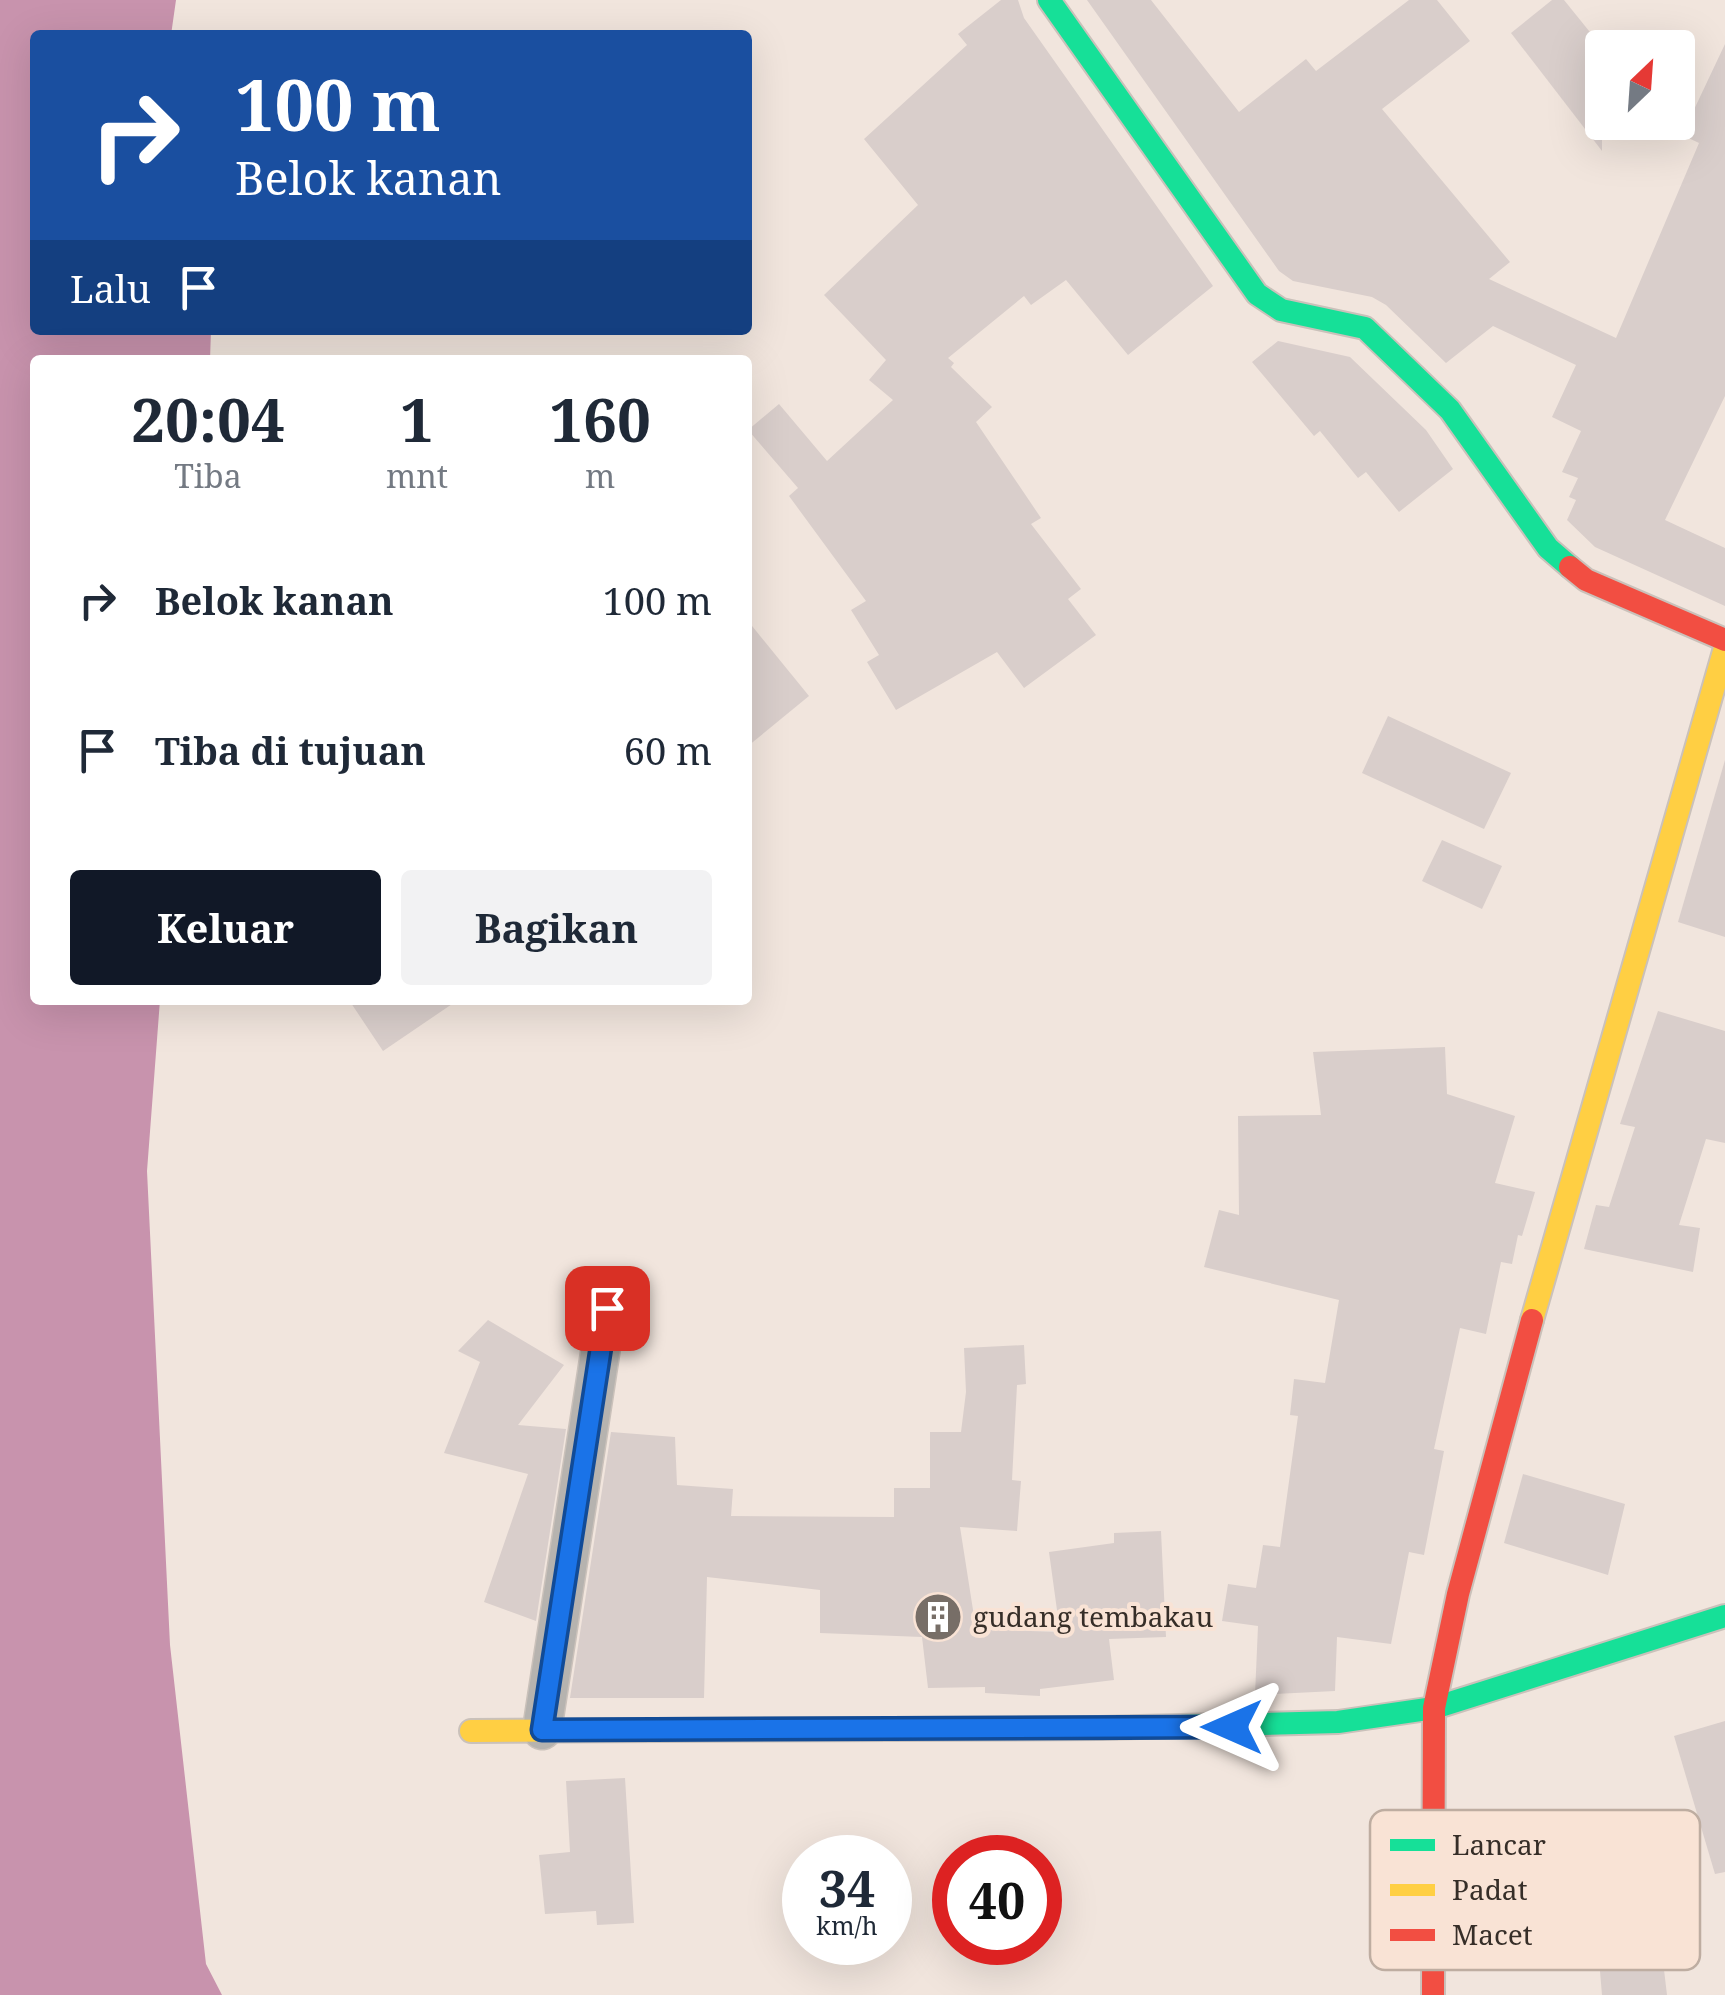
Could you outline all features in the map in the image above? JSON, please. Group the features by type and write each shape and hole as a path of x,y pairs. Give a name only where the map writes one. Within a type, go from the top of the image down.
{"street":[{"path":"1049,0 1257,294 1281,310 1364,328 1450,410 1548,548 1586,580 1725,640"},
{"path":"1434,1810 1434,1708 1458,1594 1557,1228 1725,648"},
{"path":"542,1730 607,1308"},
{"path":"470,1731 1232,1727 1338,1722 1434,1708 1725,1616"},
{"path":"1433,1970 1433,1995"}],"shaded area":[{"path":"0,0 176,0 172,30 30,30 30,335 211,335 210,355 30,355 30,1005 160,1005 147,1171 170,1645 206,1964 222,1995 0,1995"}],"building":[{"path":"1001,0 1018,0 1024,18 1213,286 1128,355 1066,280 1031,305 1024,296 948,358 954,363 951,367 992,407 976,422 1041,518 1031,524 1081,589 1068,599 1096,635 1024,688 997,652 896,710 867,662 879,655 851,610 866,601 789,496 798,488 752,435 752,427 779,404 827,461 893,400 869,380 886,360 824,295 918,205 864,139 967,45 958,34"},
{"path":"1087,0 1151,0 1239,112 1306,59 1316,71 1409,0 1437,0 1470,41 1382,109 1510,262 1489,279 1616,338 1699,143 1693,140 1695,107 1725,44 1725,396 1665,520 1725,548 1725,606 1595,547 1567,520 1576,500 1569,497 1578,478 1562,472 1581,431 1552,417 1576,365 1493,326 1446,363 1386,305 1372,297 1293,281 1279,271"},
{"path":"1552,0 1564,0 1588,30 1585,30 1585,129 1511,33"},
{"path":"1278,341 1350,357 1426,430 1453,469 1399,512 1366,472 1358,478 1320,431 1314,436 1252,362"},
{"path":"752,626 809,696 752,743"},
{"path":"1388,716 1511,773 1484,829 1362,773"},
{"path":"1725,760 1725,937 1678,922"},
{"path":"1442,840 1502,866 1482,909 1422,881"},
{"path":"352,1005 451,1005 383,1051"},
{"path":"1658,1011 1725,1031 1725,1143 1706,1139 1679,1225 1700,1228 1693,1272 1584,1249 1596,1205 1609,1207 1635,1127 1620,1124"},
{"path":"1445,1047 1447,1094 1515,1116 1495,1183 1535,1192 1522,1236 1518,1235 1512,1264 1501,1262 1486,1334 1460,1328 1434,1449 1444,1451 1424,1555 1409,1552 1391,1644 1337,1637 1335,1691 1255,1695 1258,1626 1222,1621 1228,1584 1256,1588 1263,1545 1280,1547 1298,1416 1290,1415 1294,1379 1325,1383 1339,1300 1204,1267 1219,1210 1239,1215 1238,1116 1321,1115 1313,1052"},
{"path":"488,1320 564,1365 518,1425 566,1429 536,1621 484,1602 528,1474 444,1453 480,1362 458,1351"},
{"path":"1024,1345 1026,1384 1017,1385 1012,1480 1021,1481 1017,1531 960,1527 976,1629 1060,1632 1049,1552 1114,1543 1114,1533 1161,1531 1166,1637 1109,1639 1114,1680 1040,1689 1040,1696 985,1693 985,1687 928,1688 922,1637 820,1633 820,1590 707,1577 704,1698 570,1698 611,1432 675,1437 677,1485 733,1489 731,1516 894,1517 894,1488 930,1488 930,1432 961,1432 966,1392 964,1348"},
{"path":"1523,1474 1625,1504 1608,1575 1504,1543"},
{"path":"1725,1721 1725,1872 1715,1874 1700,1824 1700,1810 1696,1810 1674,1736"},
{"path":"625,1778 634,1923 597,1925 596,1911 545,1914 539,1855 570,1852 566,1781"},
{"path":"1592,1970 1664,1970 1667,1995 1602,1995 1600,1971"}],"traffic: fast":[{"path":"1049,0 1257,294 1281,310 1365,328 1450,410 1548,548 1570,567"},
{"path":"1099,1728 1338,1722 1434,1708 1725,1616"}],"traffic: slow":[{"path":"1532,1320 1725,648"},
{"path":"471,1731 1099,1728"}],"traffic: jam":[{"path":"1570,567 1586,580 1725,640"},
{"path":"1434,1810 1434,1708 1458,1594 1532,1320"},
{"path":"1433,1970 1433,1995"}],"place":[{"name":"gudang tembakau","path":"938,1617"}],"route":[{"path":"607,1308 542,1730 1232,1727"}]}
